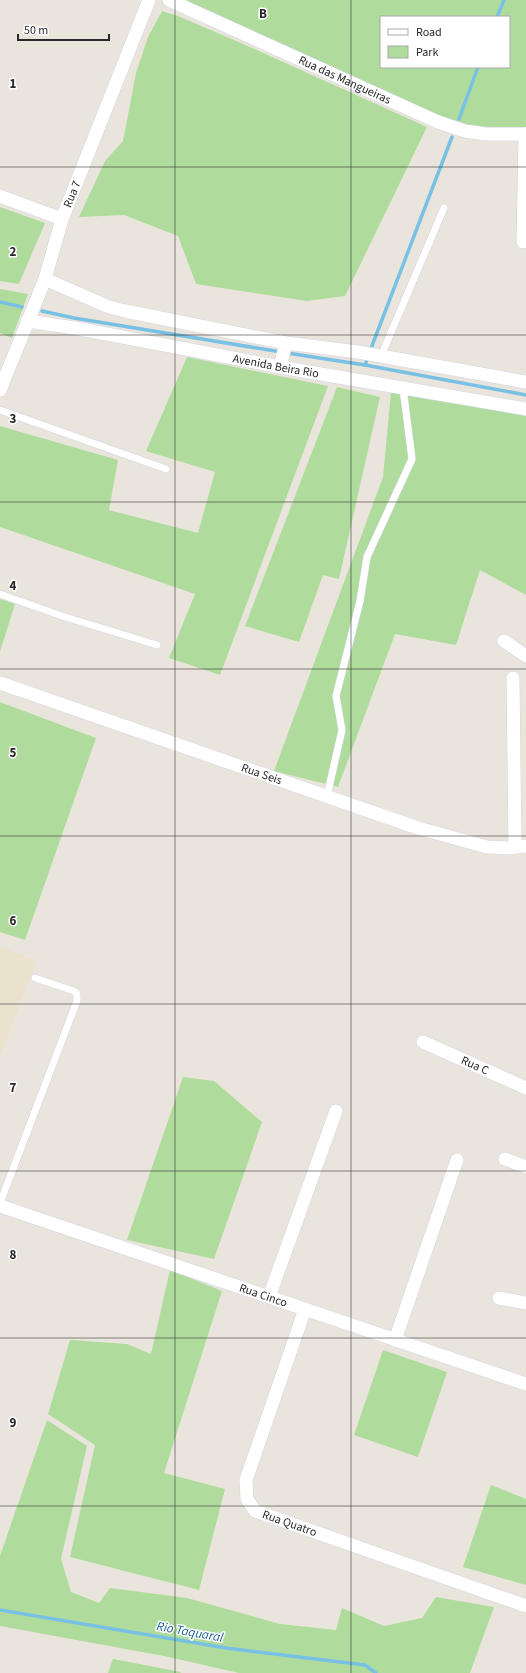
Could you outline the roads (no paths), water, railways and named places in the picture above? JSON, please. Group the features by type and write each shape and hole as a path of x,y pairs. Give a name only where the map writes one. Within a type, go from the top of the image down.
{"street":[{"name":"Rua 7","path":"0,390 45,279 62,219 149,0"},
{"name":"Rua das Mangueiras","path":"169,0 438,122 465,131 486,134 526,134"},
{"path":"523,242 526,134"},
{"path":"0,196 62,219"},
{"name":"Avenida Beira Rio","path":"45,279 109,307 403,388 526,409"},
{"name":"Avenida Beira Rio","path":"27,321 283,354 373,355 526,382"},
{"path":"504,641 526,656"},
{"path":"513,678 520,846"},
{"name":"Rua Seis","path":"0,683 418,828 487,847 520,846"},
{"name":"Rua C","path":"423,1042 526,1088"},
{"path":"269,1297 336,1112"},
{"path":"505,1159 526,1167"},
{"path":"396,1340 457,1160"},
{"name":"Rua Cinco","path":"0,1205 304,1310 526,1384"},
{"path":"499,1298 526,1303"},
{"name":"Rua Quatro","path":"304,1310 246,1480 247,1499 255,1511 526,1606"}],"lane":[{"path":"373,355 444,208"},
{"path":"327,796 342,730 336,696 360,601 367,557 412,459 403,388"},
{"path":"0,410 166,469"},
{"path":"0,594 157,645"},
{"path":"0,1205 77,1001 77,994 74,991 35,978"}],"waterway":[{"path":"497,16 504,0"},
{"path":"459,119 478,68"},
{"path":"370,351 452,137"},
{"path":"0,302 22,307"},
{"path":"42,311 74,318 281,352"},
{"path":"287,353 365,365 368,357"},
{"path":"365,365 526,395"},
{"name":"Rio Taquaral","path":"0,1610 226,1648 365,1665 376,1673"}]}
